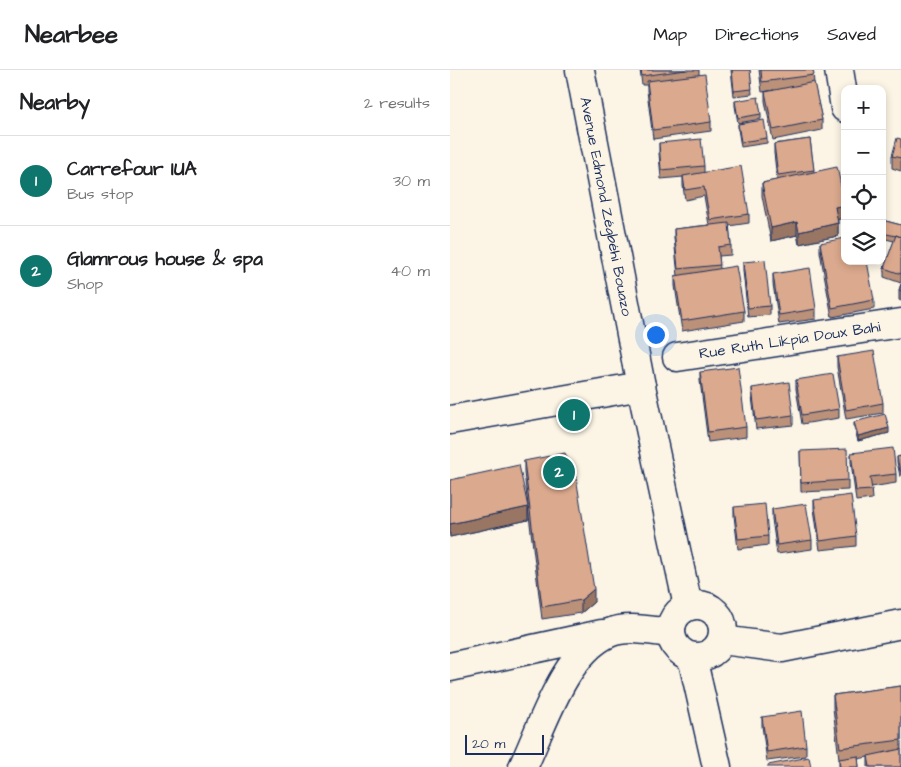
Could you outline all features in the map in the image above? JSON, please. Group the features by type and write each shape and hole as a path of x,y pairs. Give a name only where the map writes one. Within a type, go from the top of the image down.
{"street":[{"name":"Avenue Edmond Zégbéhi Bouazo","path":"580,70 641,386 688,606"},
{"path":"839,70 841,85"},
{"name":"Rue Ruth Likpia Doux Bahi","path":"677,357 901,323"},
{"path":"450,420 641,386"},
{"path":"698,604 708,606 716,612 724,630 722,640 712,653 704,657 692,657 682,653 674,644 670,633 672,621 679,612 688,606 698,604"},
{"path":"722,640 782,648 901,624"},
{"path":"450,667 628,629 670,633"},
{"path":"523,767 563,680 584,650 610,633"},
{"path":"692,657 716,767"}],"building":[{"path":"641,70 686,70 642,76"},
{"path":"732,70 750,70 752,89 734,91"},
{"path":"761,70 813,70 814,75 762,82"},
{"path":"705,74 711,122 653,130 647,81"},
{"path":"814,82 822,120 773,130 765,92"},
{"path":"758,97 761,114 738,118 735,101"},
{"path":"764,120 767,138 741,142 738,124"},
{"path":"897,138 901,139 901,158 892,156"},
{"path":"701,139 704,166 661,170 659,143"},
{"path":"810,139 814,170 778,175 774,144"},
{"path":"741,166 749,214 710,220 704,187 685,190 683,176"},
{"path":"837,167 841,186 841,206 835,207 838,223 799,232 797,222 771,228 762,183"},
{"path":"886,221 901,225 901,237 886,234"},
{"path":"729,223 731,245 718,247 720,265 678,269 674,229"},
{"path":"896,235 901,237 901,274 884,268"},
{"path":"841,239 841,265 868,265 874,300 832,308 820,243"},
{"path":"765,260 770,306 748,308 743,262"},
{"path":"736,266 744,311 682,321 675,276"},
{"path":"810,268 816,309 779,315 773,274"},
{"path":"874,351 883,403 846,410 837,357"},
{"path":"738,367 746,427 708,432 700,372"},
{"path":"833,374 839,409 802,415 796,380"},
{"path":"789,382 793,415 756,420 752,388"},
{"path":"885,414 889,428 858,436 854,422"},
{"path":"893,448 896,474 870,477 872,490 856,491 851,453"},
{"path":"847,449 848,480 801,483 800,451"},
{"path":"565,453 576,477 594,589 581,600 542,607 524,461"},
{"path":"901,456 901,471 900,471 897,457"},
{"path":"519,465 528,507 450,524 450,480"},
{"path":"851,495 856,536 820,541 814,500"},
{"path":"765,504 768,536 738,539 734,507"},
{"path":"806,504 812,540 777,545 772,509"},
{"path":"901,686 901,740 840,748 833,695"},
{"path":"802,711 806,746 767,752 762,717"},
{"path":"901,749 901,767 870,767 868,756"},
{"path":"858,756 859,767 840,767 839,759"},
{"path":"809,757 811,767 768,767 768,765"}],"place":[{"name":"Carrefour IUA","path":"574,415"},
{"name":"Glamrous house & spa","path":"559,472"}]}
